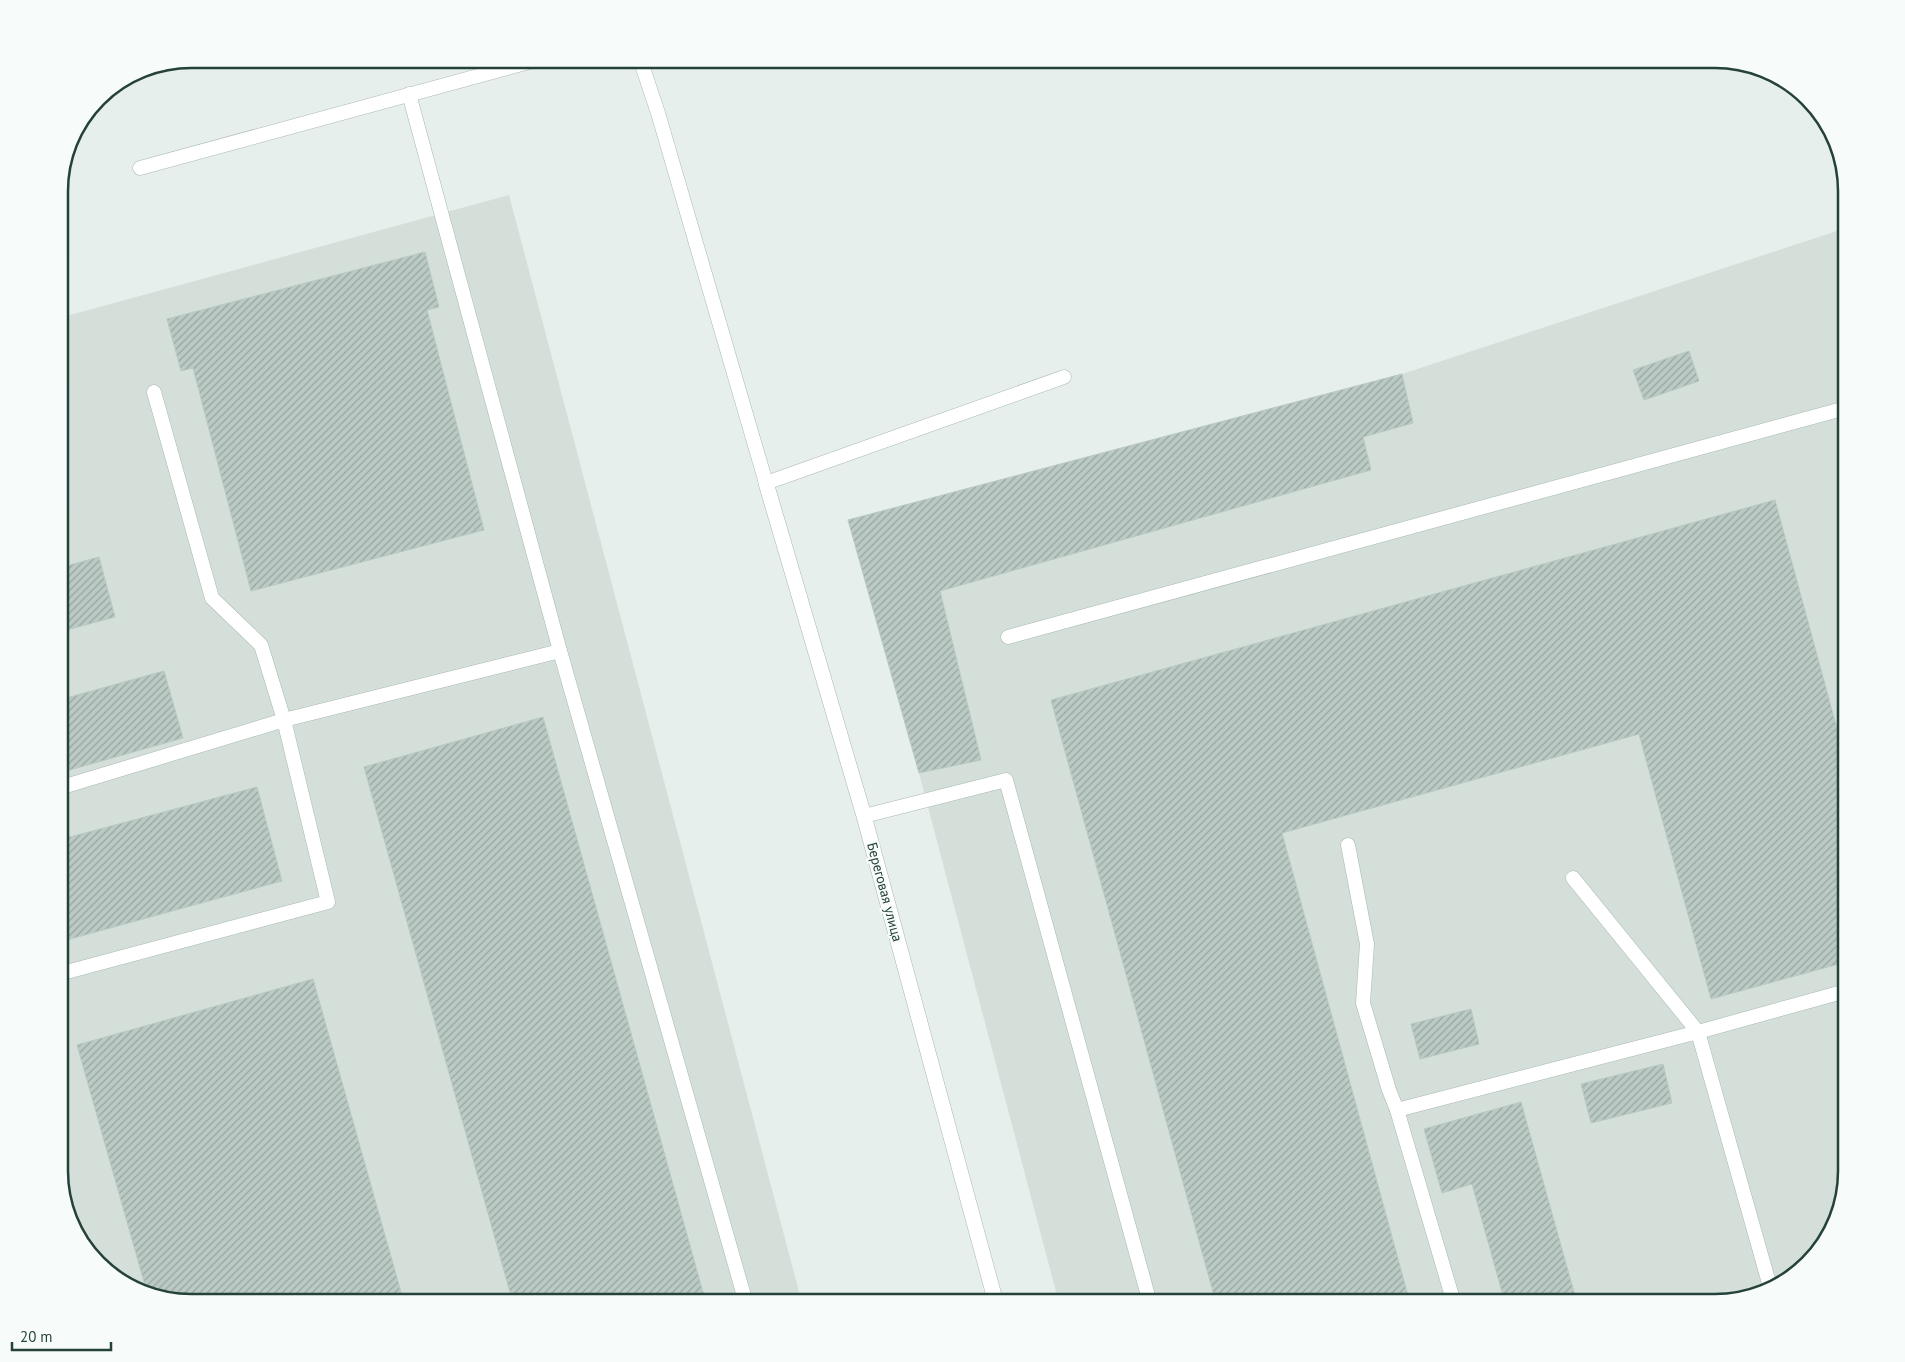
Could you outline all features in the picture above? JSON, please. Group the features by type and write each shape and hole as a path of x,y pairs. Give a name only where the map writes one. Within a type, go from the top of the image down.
{"street":[{"name":"Береговая улица","path":"766,483 864,816 994,1294"}],"lane":[{"path":"140,168 506,68"},
{"path":"643,68 658,113 766,483 1064,377"},
{"path":"409,94 560,651 743,1294"},
{"path":"68,972 328,902 284,720 261,645 212,598 154,392"},
{"path":"1008,637 1838,410"},
{"path":"68,785 284,720 560,651"},
{"path":"864,816 1006,780 1148,1294"},
{"path":"1348,846 1367,944 1364,1003 1389,1090 1398,1110 1451,1294"},
{"path":"1573,878 1698,1032 1769,1282"},
{"path":"1398,1110 1698,1032 1838,993"}],"shaded area":[{"path":"509,195 800,1294 174,1293 151,1288 122,1274 98,1253 88,1240 74,1211 68,1180 68,316"},
{"path":"1838,231 1838,1172 1831,1211 1821,1233 1807,1253 1796,1264 1769,1282 1754,1288 1731,1293 1057,1294 919,773 848,520 1402,374"}],"building":[{"path":"425,252 439,307 427,310 484,530 251,591 193,368 181,371 167,319"},
{"path":"1689,351 1699,381 1644,400 1633,370"},
{"path":"1402,374 1413,423 1363,437 1371,470 940,591 981,760 919,773 848,520"},
{"path":"1775,500 1838,732 1838,964 1711,999 1639,734 1282,833 1408,1294 1214,1294 1051,700"},
{"path":"99,557 115,617 68,630 68,566"},
{"path":"164,671 183,738 68,770 68,698"},
{"path":"543,717 703,1294 510,1294 364,767"},
{"path":"257,787 282,881 68,940 68,838"},
{"path":"313,979 401,1294 190,1294 174,1293 145,1286 77,1045"},
{"path":"1471,1009 1479,1044 1420,1059 1411,1024"},
{"path":"1663,1064 1672,1103 1591,1123 1581,1084"},
{"path":"1521,1102 1574,1294 1503,1294 1472,1184 1442,1193 1424,1129"}]}
